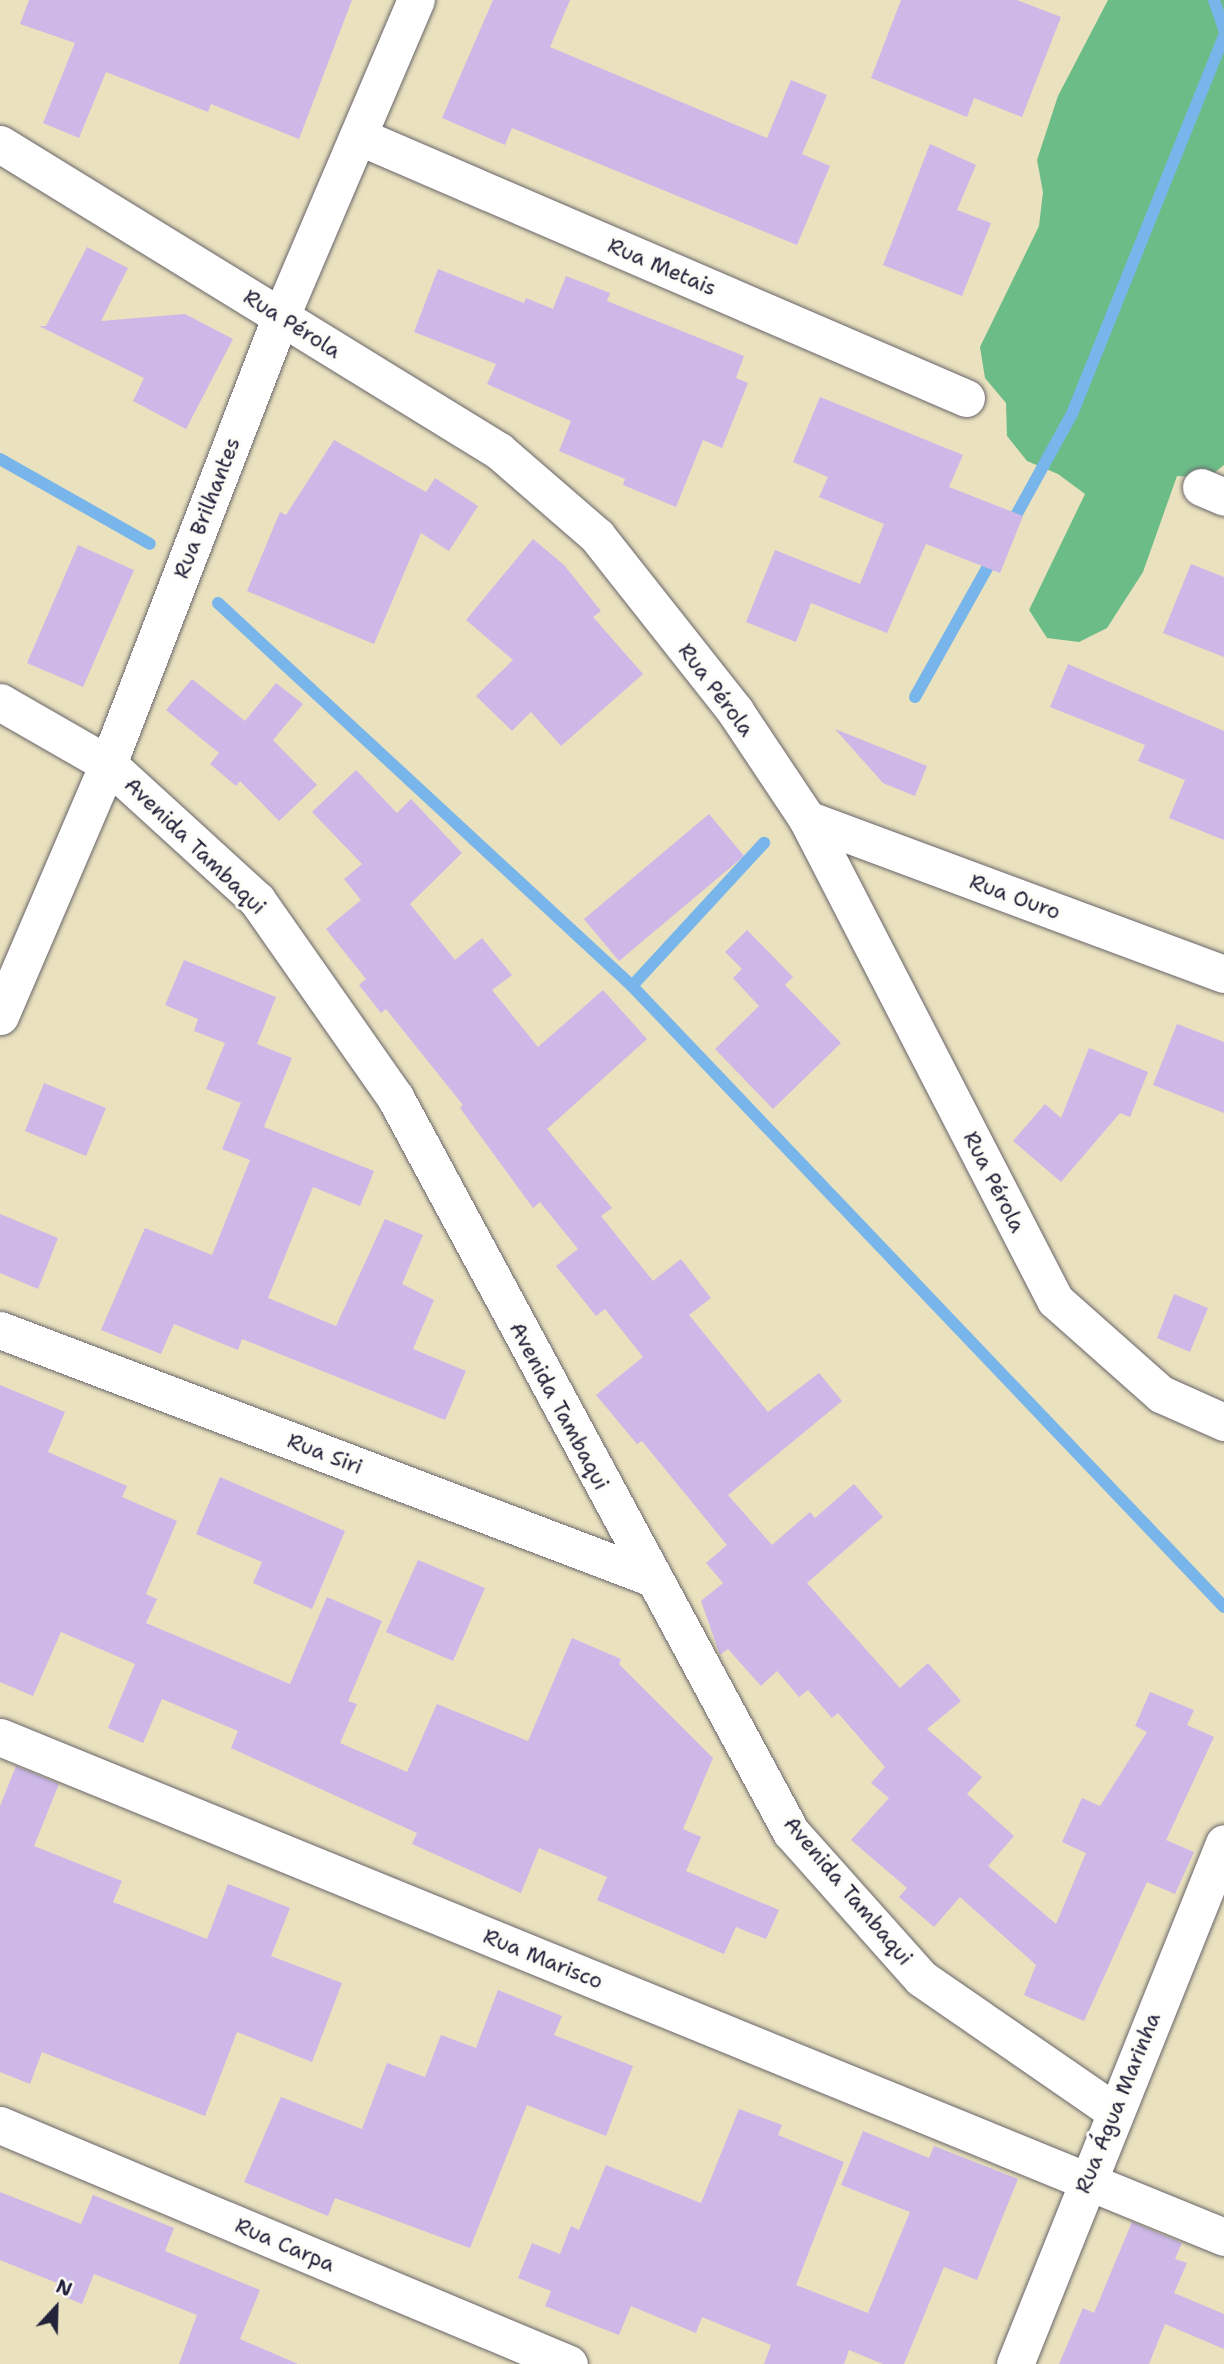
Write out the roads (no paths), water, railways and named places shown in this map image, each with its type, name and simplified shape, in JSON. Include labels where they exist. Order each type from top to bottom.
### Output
[{"type":"street","name":"Rua Brilhantes","points":[[0,1016],[108,764],[281,317],[415,0]]},
{"type":"street","name":"Rua Metais","points":[[358,136],[966,398]]},
{"type":"street","name":"Rua Pérola","points":[[0,144],[499,451],[597,536],[735,711],[807,819],[1055,1300],[1161,1394],[1224,1422]]},
{"type":"street","name":"Avenida Tambaqui","points":[[0,702],[108,764],[257,900],[395,1097],[650,1577],[791,1832],[921,1978],[1115,2112]]},
{"type":"street","name":"Rua Ouro","points":[[807,819],[1224,974]]},
{"type":"street","name":"Rua Siri","points":[[0,1330],[650,1577]]},
{"type":"street","name":"Rua Marisco","points":[[0,1737],[1087,2180]]},
{"type":"street","name":"Rua Água Marinha","points":[[1015,2364],[1224,1843]]},
{"type":"street","name":"Rua Carpa","points":[[0,2125],[569,2364]]},
{"type":"street","points":[[1087,2180],[1224,2237]]},
{"type":"waterway","points":[[1214,0],[1224,29]]},
{"type":"waterway","points":[[1009,528],[1072,414],[1224,35]]},
{"type":"waterway","points":[[0,459],[150,544]]},
{"type":"waterway","points":[[915,697],[995,554]]},
{"type":"waterway","points":[[218,603],[632,986],[1224,1607]]},
{"type":"waterway","points":[[632,986],[764,843]]}]
